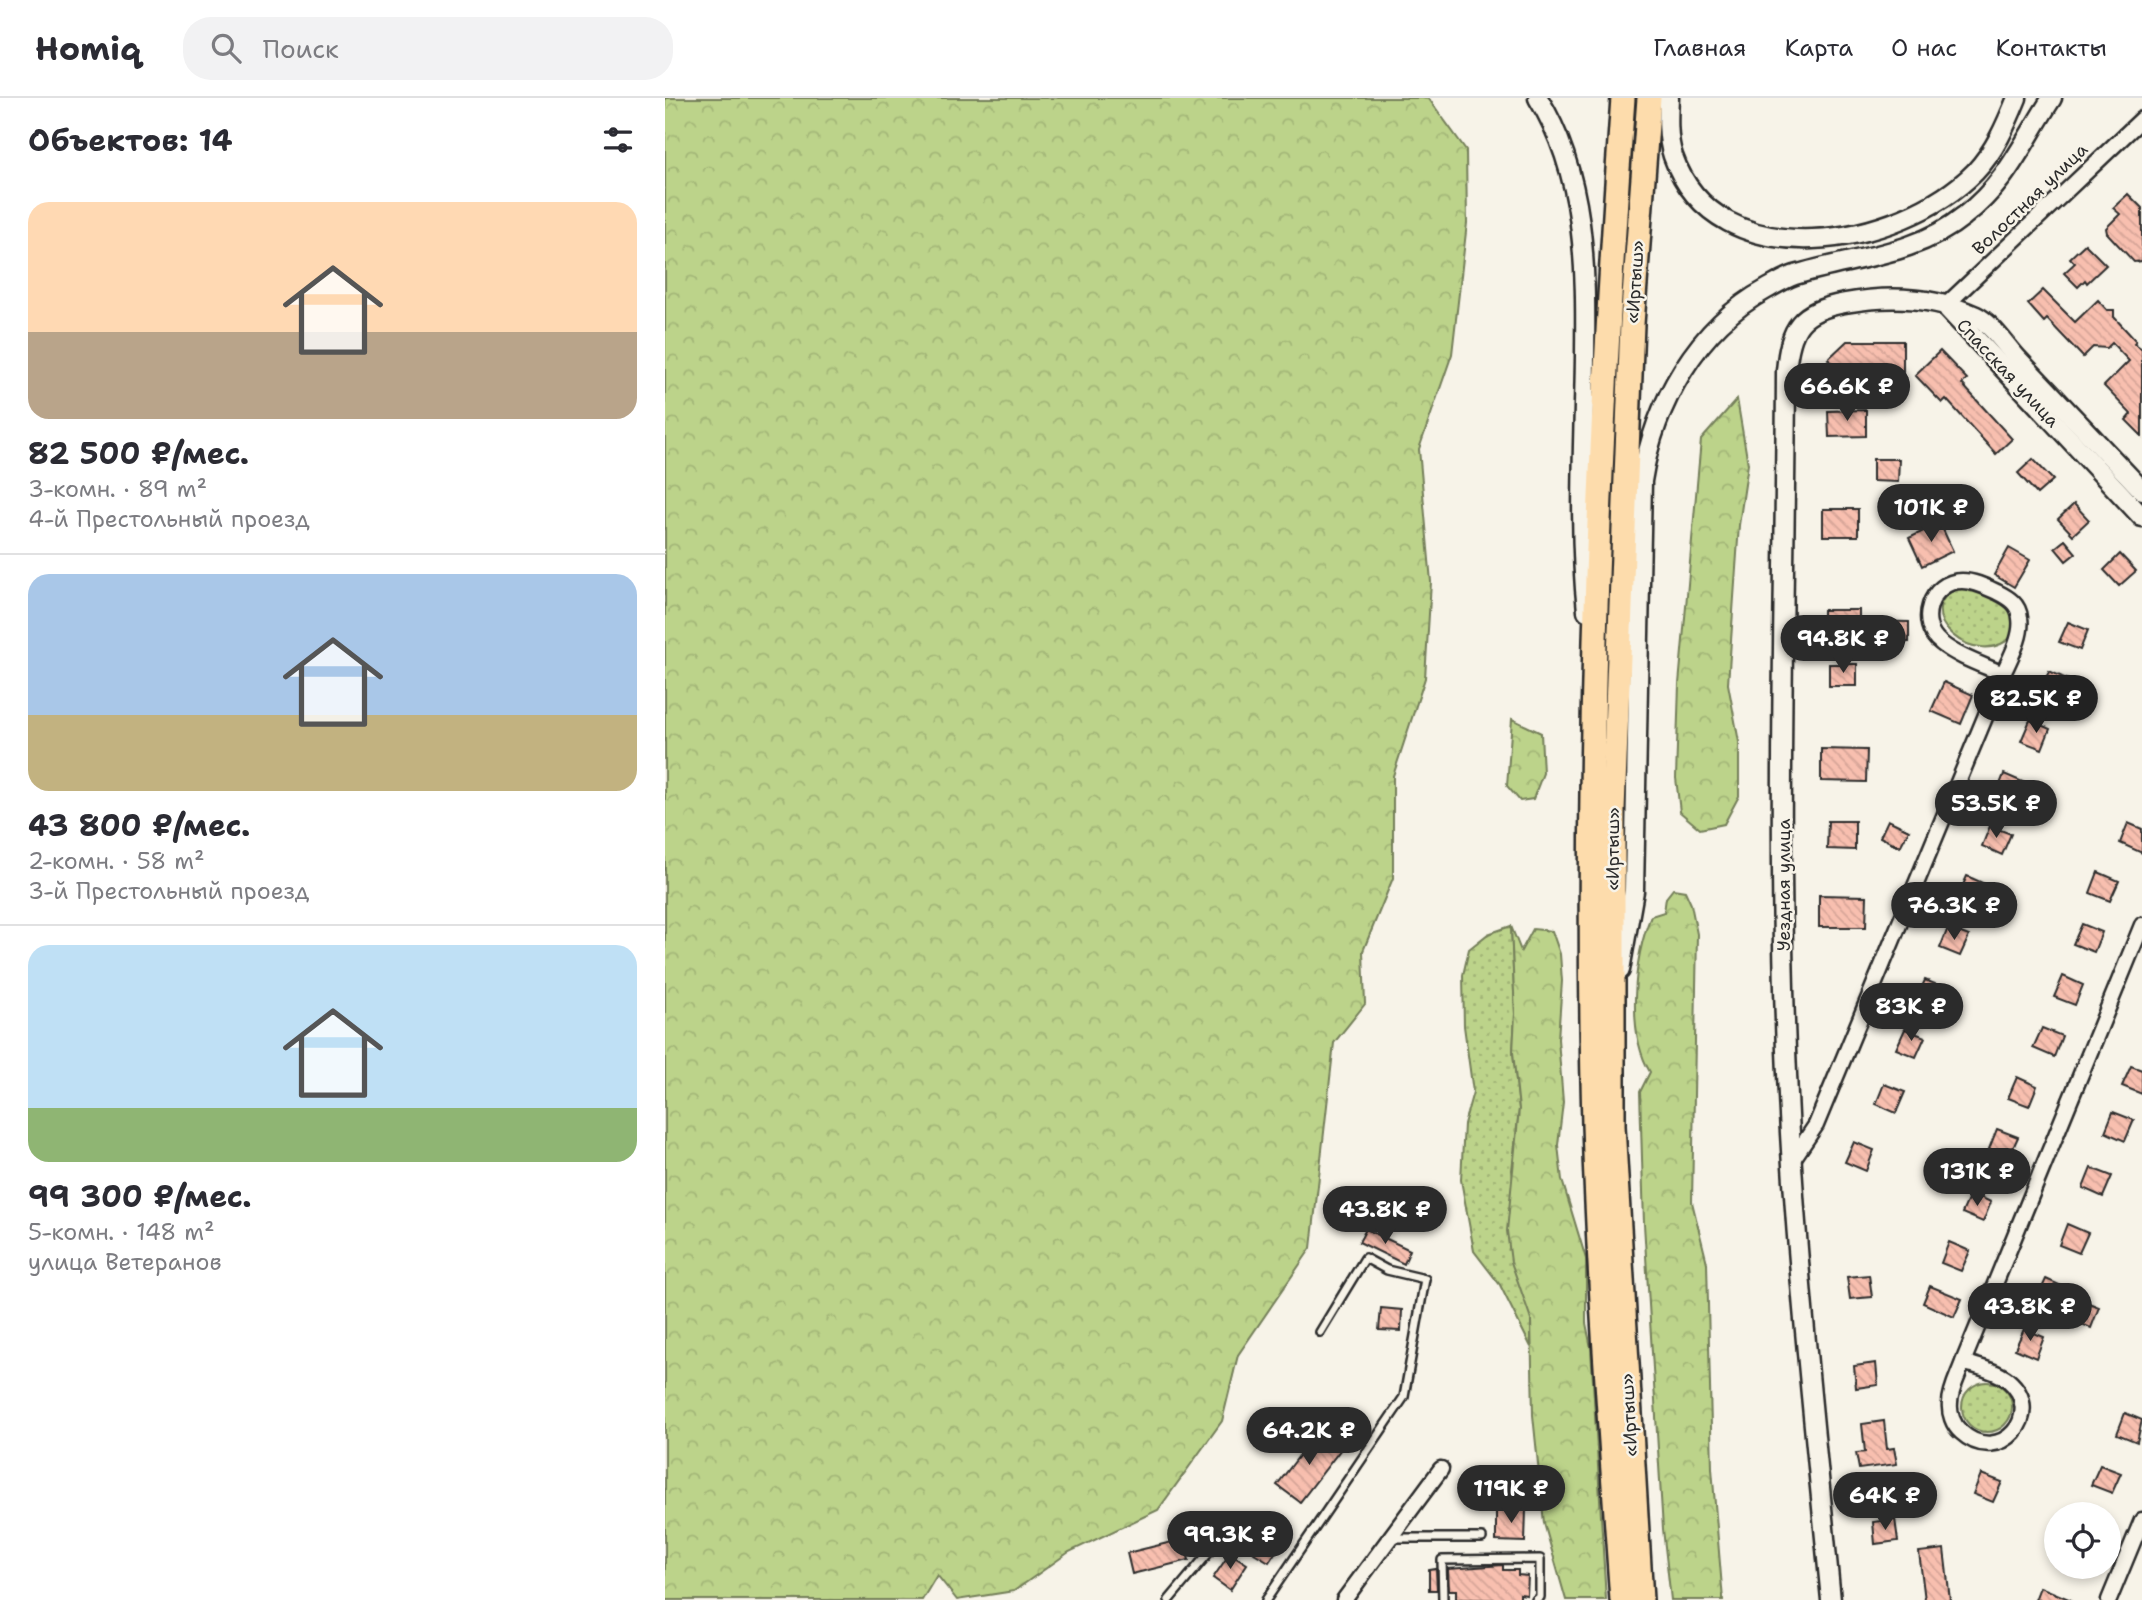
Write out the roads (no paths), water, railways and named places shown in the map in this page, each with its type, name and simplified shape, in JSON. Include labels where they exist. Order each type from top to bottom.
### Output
[{"type":"highway","name":"«Иртыш»","points":[[1622,1600],[1594,1125],[1594,664],[1607,316],[1623,98]]},
{"type":"highway","name":"«Иртыш»","points":[[1641,1600],[1618,1219],[1613,1007],[1613,810],[1632,324],[1649,98]]},
{"type":"street","points":[[1538,98],[1548,113],[1566,166],[1581,224],[1586,270],[1583,544],[1586,608],[1594,664]]},
{"type":"street","points":[[1669,98],[1668,125],[1673,155],[1696,195],[1716,214],[1745,230],[1784,238],[1830,238],[1863,234],[1897,222],[1948,195],[1975,171],[1998,142],[2017,98]]},
{"type":"street","points":[[1613,1007],[1633,891],[1642,481],[1648,446],[1657,418],[1681,374],[1715,327],[1741,303],[1794,275],[1909,247],[1963,217],[1986,197],[2022,153],[2052,98]]},
{"type":"street","name":"Волостная улица","points":[[1945,306],[2142,119]]},
{"type":"street","name":"Уездная улица","points":[[1831,1600],[1801,1293],[1788,1097],[1782,863],[1786,371],[1789,341],[1797,325],[1808,315],[1832,306],[1879,297],[1914,299],[1945,306]]},
{"type":"street","name":"Спасская улица","points":[[1945,306],[1978,317],[2142,490]]},
{"type":"street","name":"Спасская улица","points":[[1945,306],[2142,517]]},
{"type":"street","points":[[1793,1159],[1816,1125],[2003,674],[2019,633],[2021,619],[2017,606],[2009,597],[1973,582],[1960,580],[1946,584],[1936,593],[1929,605],[1927,619],[1931,632],[1948,647],[2003,674]]},
{"type":"street","points":[[1963,1362],[1994,1372],[2017,1390],[2022,1403],[2022,1417],[2017,1429],[2007,1439],[1994,1444],[1980,1444],[1968,1439],[1957,1428],[1949,1401],[1963,1362],[2142,925]]},
{"type":"street","points":[[1345,1600],[1441,1469]]},
{"type":"street","points":[[2109,1600],[2142,1520]]},
{"type":"lane","points":[[1266,1600],[1404,1397],[1425,1279],[1387,1270],[1364,1258],[1320,1332]]},
{"type":"lane","points":[[1169,1600],[1222,1537]]},
{"type":"lane","points":[[1390,1538],[1482,1538]]},
{"type":"lane","points":[[1443,1600],[1442,1560],[1540,1559],[1540,1597],[1536,1600]]}]
